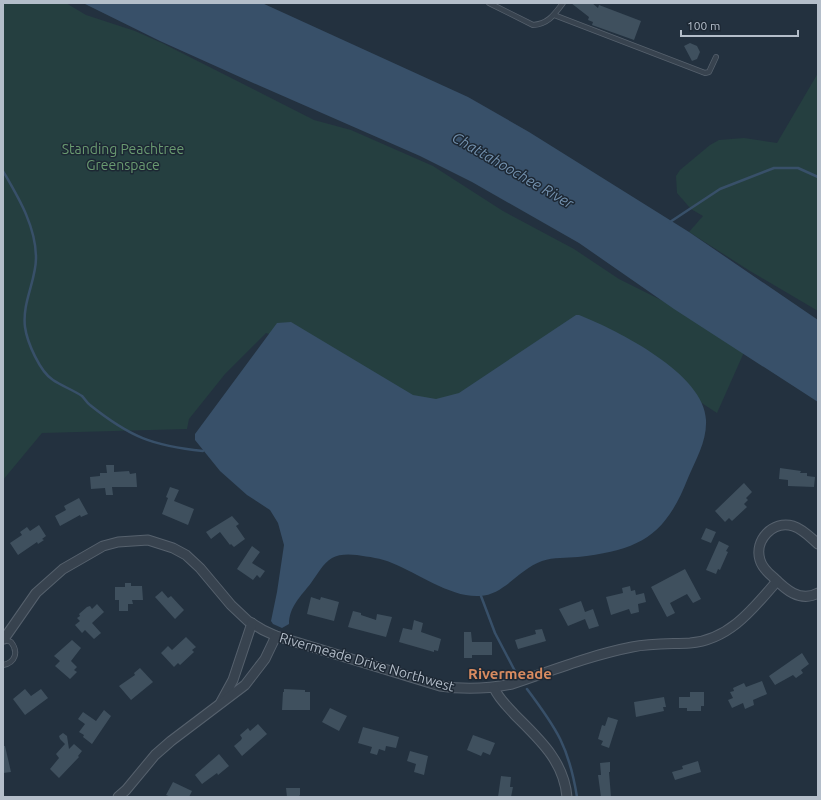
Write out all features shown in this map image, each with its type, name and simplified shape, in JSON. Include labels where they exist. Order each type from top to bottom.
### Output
[{"type":"street","points":[[818,544],[799,528],[780,525],[767,532],[759,545],[760,561],[763,568],[777,581],[796,595],[807,596],[818,593]]},
{"type":"street","name":"Rivermeade Drive Northwest","points":[[3,639],[36,593],[63,569],[103,546],[133,540],[161,543],[186,555],[200,568],[231,605],[252,622],[276,636],[440,686],[467,689],[494,688],[632,646],[691,643],[713,637],[728,630],[743,619],[777,581]]},
{"type":"street","points":[[221,702],[233,680],[252,622]]},
{"type":"street","points":[[118,797],[126,790],[156,755],[221,702],[236,693],[253,677],[265,659],[276,636]]},
{"type":"street","points":[[494,688],[501,700],[548,748],[563,776],[567,797]]},
{"type":"lane","points":[[489,3],[533,25],[541,25],[550,20],[562,3]]},
{"type":"lane","points":[[554,15],[705,73],[709,72],[716,57]]},
{"type":"lane","points":[[3,639],[12,642],[15,654],[11,662],[3,665]]},
{"type":"green space","name":"Standing Peachtree Greenspace","points":[[3,3],[66,3],[86,15],[135,31],[162,43],[314,120],[351,130],[433,166],[503,211],[574,249],[619,279],[677,308],[745,350],[717,413],[599,336],[465,393],[422,405],[356,363],[266,333],[225,374],[189,419],[187,429],[42,433],[3,480]]},
{"type":"green space","points":[[818,73],[818,311],[750,271],[689,232],[703,216],[691,209],[677,193],[676,176],[680,170],[710,145],[719,140],[744,138],[777,143]]},
{"type":"water","name":"Chattahoochee River","points":[[83,3],[262,3],[468,97],[529,132],[689,232],[818,320],[818,402],[674,309],[579,243],[472,182],[420,156],[160,41]]},
{"type":"water","points":[[576,315],[615,331],[656,356],[691,386],[702,403],[706,420],[703,443],[679,498],[670,514],[659,527],[647,537],[618,550],[599,554],[556,558],[542,561],[526,570],[497,591],[489,595],[480,596],[469,596],[446,589],[388,561],[354,555],[337,556],[329,560],[323,566],[296,602],[291,612],[289,624],[282,628],[273,624],[271,621],[284,545],[278,523],[270,510],[247,495],[220,471],[195,440],[195,434],[277,323],[291,322],[413,395],[436,399],[459,393]]},
{"type":"building","points":[[571,3],[592,3],[598,8],[599,5],[641,21],[634,40],[592,25],[593,22],[588,20],[589,17]]},
{"type":"building","points":[[690,43],[697,46],[700,52],[697,59],[692,61],[684,46]]},
{"type":"building","points":[[106,465],[114,465],[114,472],[129,471],[130,474],[136,473],[137,487],[112,487],[113,495],[106,495],[105,488],[91,489],[90,477],[100,476],[100,473],[107,473]]},
{"type":"building","points":[[780,468],[801,471],[800,473],[807,473],[807,476],[815,477],[814,487],[788,486],[788,480],[779,479]]},
{"type":"building","points":[[744,483],[752,492],[746,498],[748,500],[744,504],[747,507],[732,521],[729,518],[725,522],[715,511]]},
{"type":"building","points":[[170,487],[179,490],[174,501],[194,509],[188,525],[162,514],[168,498],[166,497]]},
{"type":"building","points":[[79,498],[88,514],[81,517],[80,515],[60,526],[55,516],[66,510],[64,506]]},
{"type":"building","points":[[232,516],[239,524],[236,526],[245,539],[234,547],[231,544],[230,545],[220,532],[211,539],[206,532]]},
{"type":"building","points":[[39,525],[46,536],[42,539],[44,540],[38,544],[37,542],[18,555],[10,543],[22,535],[20,532],[27,527],[30,531]]},
{"type":"building","points":[[706,528],[716,532],[711,543],[701,539]]},
{"type":"building","points":[[719,541],[729,546],[720,570],[718,569],[716,574],[706,570]]},
{"type":"building","points":[[252,546],[260,552],[252,563],[265,571],[260,578],[257,575],[253,580],[237,569]]},
{"type":"building","points":[[685,569],[701,599],[693,603],[687,594],[670,603],[675,613],[667,617],[651,587]]},
{"type":"building","points":[[125,583],[131,583],[131,586],[142,586],[143,600],[132,600],[133,604],[128,604],[128,611],[119,611],[119,600],[115,600],[115,587],[125,587]]},
{"type":"building","points":[[630,586],[631,591],[635,590],[636,595],[644,593],[646,602],[638,604],[639,612],[631,614],[629,609],[611,615],[606,597],[623,593],[622,588]]},
{"type":"building","points":[[162,591],[168,598],[171,596],[184,610],[175,619],[155,597]]},
{"type":"building","points":[[311,597],[320,600],[321,597],[339,602],[334,621],[307,614]]},
{"type":"building","points":[[581,601],[585,612],[593,609],[599,626],[589,629],[585,619],[568,626],[559,609]]},
{"type":"building","points":[[97,604],[104,612],[92,623],[101,633],[94,639],[85,630],[82,633],[75,625],[80,621],[77,618],[80,616],[79,614],[87,607],[90,606],[92,609]]},
{"type":"building","points":[[353,611],[376,620],[377,614],[392,617],[386,637],[348,627]]},
{"type":"building","points":[[414,620],[423,623],[421,632],[441,639],[438,651],[434,650],[434,652],[399,642],[403,628],[412,630]]},
{"type":"building","points":[[542,629],[546,641],[518,649],[515,640],[536,634],[535,630]]},
{"type":"building","points":[[464,632],[471,632],[472,642],[492,642],[492,655],[472,655],[472,658],[464,658]]},
{"type":"building","points":[[186,637],[196,647],[192,650],[194,652],[180,665],[178,663],[174,667],[161,653],[168,646],[172,650]]},
{"type":"building","points":[[72,640],[81,648],[71,661],[77,667],[74,670],[77,672],[70,679],[55,666],[60,661],[54,656]]},
{"type":"building","points":[[802,653],[809,664],[801,670],[803,673],[796,678],[793,675],[775,685],[769,676]]},
{"type":"building","points":[[140,668],[153,682],[131,700],[119,686],[135,675],[134,673]]},
{"type":"building","points":[[762,681],[767,694],[753,700],[754,705],[745,709],[743,703],[732,708],[728,700],[733,698],[730,692],[734,691],[733,688],[744,683],[746,687]]},
{"type":"building","points":[[25,689],[31,696],[41,689],[48,698],[25,715],[13,699]]},
{"type":"building","points":[[284,689],[305,690],[305,692],[310,692],[310,710],[282,710]]},
{"type":"building","points":[[690,692],[704,692],[704,706],[701,706],[701,711],[687,711],[687,708],[679,708],[679,697],[690,697]]},
{"type":"building","points":[[664,697],[666,707],[663,707],[664,711],[636,717],[634,702]]},
{"type":"building","points":[[330,708],[347,716],[339,731],[322,722]]},
{"type":"building","points":[[104,710],[111,716],[92,744],[79,732],[85,724],[78,719],[83,712],[96,721]]},
{"type":"building","points":[[608,717],[618,720],[609,748],[601,745],[603,741],[598,739],[602,725],[605,726]]},
{"type":"building","points":[[258,724],[267,734],[242,756],[234,746],[241,740],[242,738],[240,735],[248,728],[250,731]]},
{"type":"building","points":[[363,727],[399,737],[396,748],[386,746],[385,751],[379,749],[377,755],[370,753],[372,747],[358,743]]},
{"type":"building","points":[[63,733],[67,736],[69,749],[74,744],[82,751],[78,756],[79,757],[59,778],[50,769],[59,758],[56,754],[65,744],[59,736]]},
{"type":"building","points":[[473,735],[495,743],[490,755],[483,752],[481,756],[467,750]]},
{"type":"building","points":[[3,746],[5,746],[11,772],[3,773]]},
{"type":"building","points":[[410,751],[428,756],[424,775],[414,772],[416,764],[407,761]]},
{"type":"building","points":[[219,754],[229,766],[218,775],[217,773],[202,784],[195,775]]},
{"type":"building","points":[[698,761],[701,772],[675,780],[672,772],[683,769],[682,766]]},
{"type":"building","points":[[610,762],[609,772],[611,797],[601,797],[598,775],[601,775],[600,763]]},
{"type":"building","points":[[501,776],[511,777],[510,787],[513,787],[511,797],[498,797]]},
{"type":"building","points":[[173,782],[192,791],[189,797],[171,797],[166,795]]},
{"type":"building","points":[[286,788],[300,788],[300,795],[298,797],[287,797]]},
{"type":"waterway","points":[[670,222],[720,189],[774,168],[798,168],[818,177]]},
{"type":"waterway","points":[[3,171],[25,212],[33,235],[36,258],[34,275],[25,309],[25,327],[31,348],[43,370],[53,380],[82,396],[89,404],[104,416],[130,432],[156,443],[203,451]]},
{"type":"waterway","points":[[481,596],[495,633],[516,673]]},
{"type":"waterway","points":[[527,689],[554,728],[566,751],[577,797]]},
{"type":"district","name":"Rivermeade","points":[[510,673]]}]
